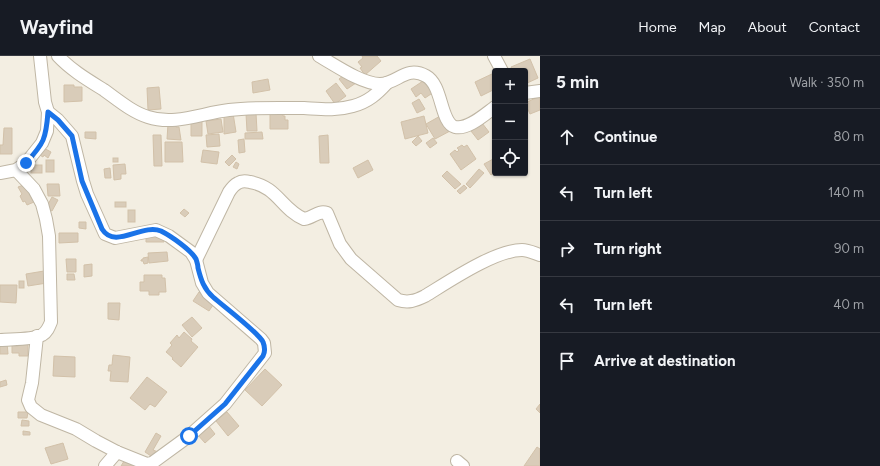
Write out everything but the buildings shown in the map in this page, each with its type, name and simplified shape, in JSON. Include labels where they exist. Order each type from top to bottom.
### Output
[{"type":"street","points":[[0,173],[16,170],[26,163],[42,143],[47,131],[48,112],[40,56]]},
{"type":"street","points":[[58,56],[68,66],[129,108],[148,117],[164,120],[180,120],[205,113],[229,110],[262,108],[333,110],[352,107],[364,103],[374,97],[398,76],[410,73],[418,73],[427,76],[436,87],[447,121],[456,128],[471,124],[492,109]]},
{"type":"street","points":[[319,56],[337,60],[362,80],[379,84],[388,84]]},
{"type":"street","points":[[494,56],[500,68]]},
{"type":"street","points":[[528,93],[540,91]]},
{"type":"street","points":[[37,336],[32,383],[28,400],[31,407],[41,415],[76,429],[117,452],[147,464],[152,463],[189,436],[225,404],[264,353],[264,344],[261,339],[208,293],[202,283],[196,260],[190,252],[169,236],[156,230],[115,238],[105,234],[82,181],[72,136],[58,120],[48,112]]},
{"type":"street","points":[[0,340],[42,335],[47,330],[51,322],[49,236],[46,219],[38,195],[30,184],[16,170]]},
{"type":"street","points":[[196,260],[229,192],[237,183],[246,181],[258,183],[269,189],[280,198],[291,211],[304,219],[312,217],[320,212],[327,213],[340,244],[351,259],[398,300],[405,303],[415,301],[425,296],[485,261],[510,252],[521,250],[540,255]]},
{"type":"street","points":[[105,466],[117,452]]},
{"type":"route","points":[[26,163],[42,143],[47,131],[48,112],[67,129],[72,136],[82,181],[105,234],[115,238],[156,230],[169,236],[190,252],[196,260],[202,283],[208,293],[261,339],[264,344],[263,356],[225,404],[189,436]]}]
